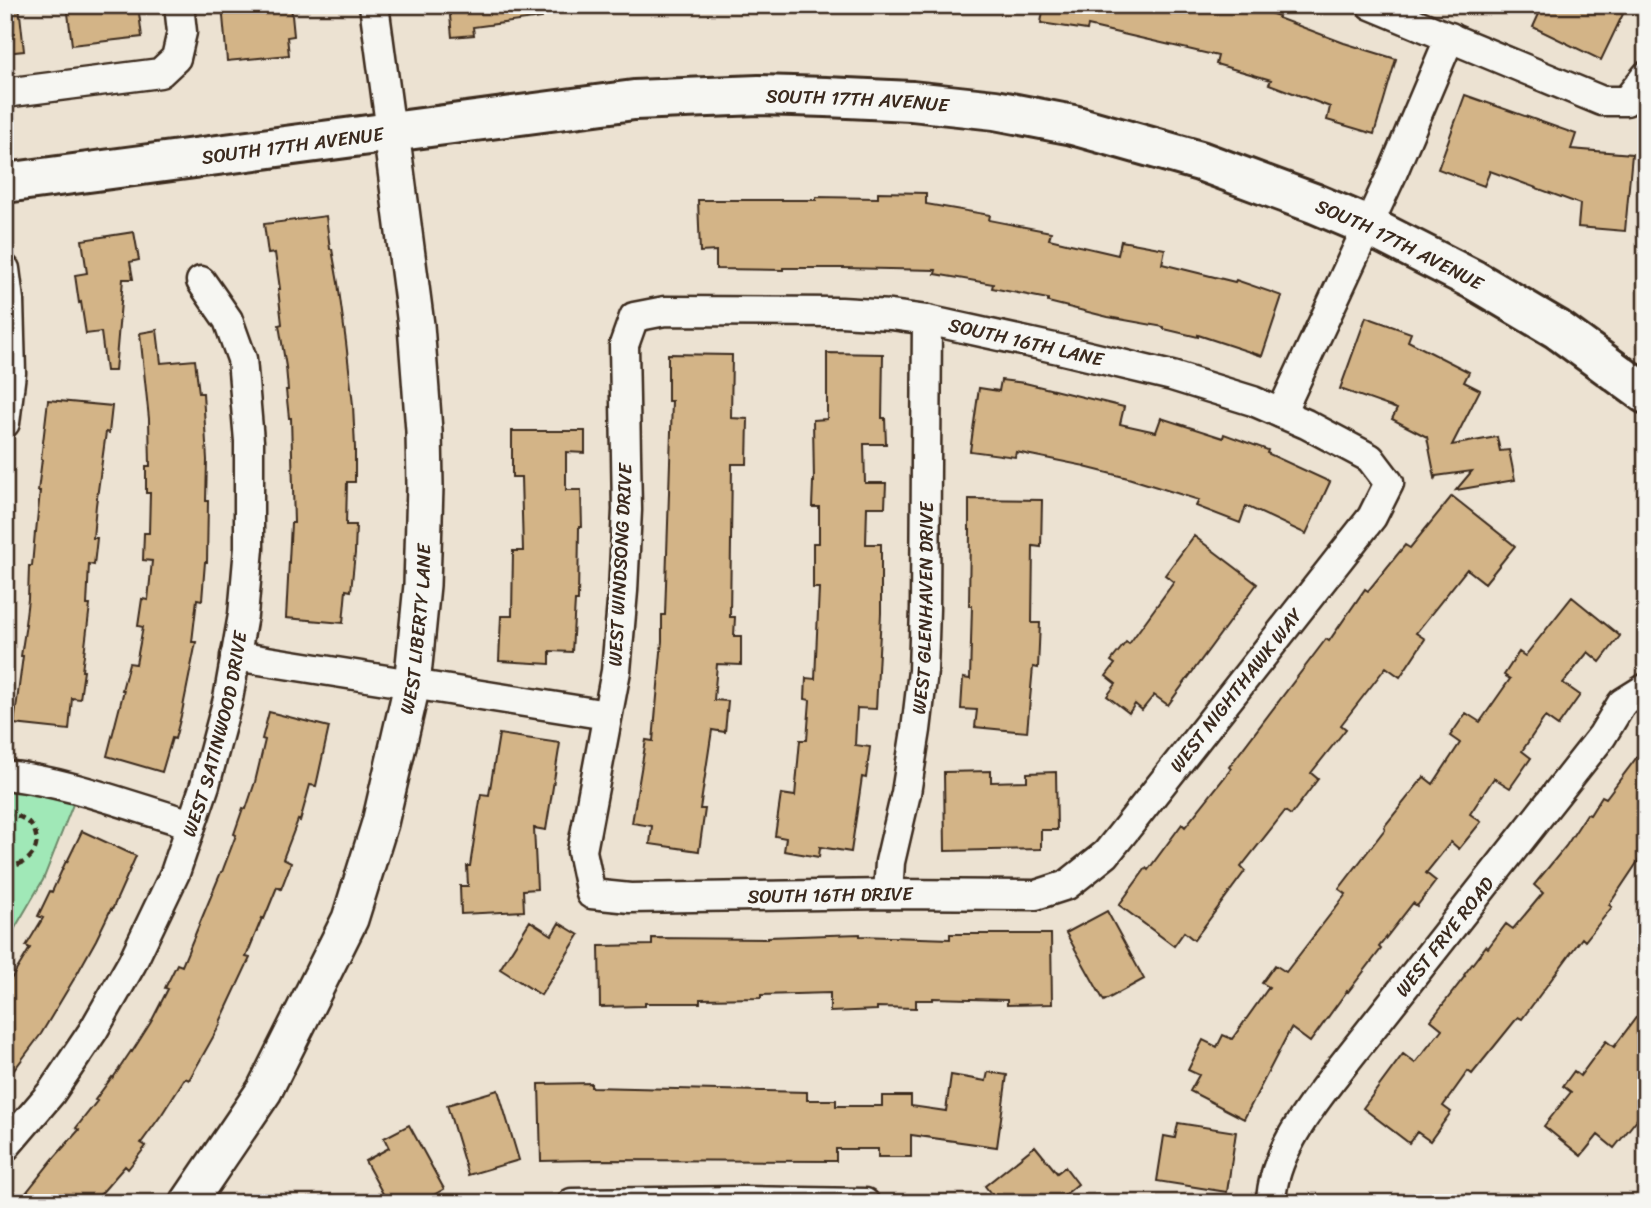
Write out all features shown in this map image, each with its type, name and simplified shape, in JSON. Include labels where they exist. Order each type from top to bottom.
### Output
[{"type":"main road","name":"SOUTH 17TH AVENUE","points":[[5,183],[634,100],[759,95],[912,101],[995,110],[1073,125],[1200,161],[1368,226],[1474,279],[1557,329],[1646,394]]},
{"type":"street","points":[[5,93],[160,73],[176,58],[182,32],[179,5]]},
{"type":"street","name":"WEST LIBERTY LANE","points":[[188,1203],[264,1091],[350,919],[380,823],[412,685],[422,585],[424,431],[416,325],[374,5]]},
{"type":"street","points":[[1371,5],[1602,101],[1626,101],[1646,76]]},
{"type":"street","points":[[1281,413],[1368,226],[1450,37]]},
{"type":"street","points":[[5,269],[9,300],[11,373],[5,423]]},
{"type":"street","name":"WEST SATINWOOD DRIVE","points":[[5,1147],[51,1093],[93,1031],[126,974],[174,873],[205,785],[225,711],[243,615],[249,548],[249,441],[242,359],[229,320],[201,281]]},
{"type":"street","name":"SOUTH 16TH LANE","points":[[634,317],[665,311],[827,312],[891,315],[927,320],[1172,376],[1253,401],[1370,458],[1389,483]]},
{"type":"street","name":"WEST WINDSONG DRIVE","points":[[591,894],[582,851],[616,671],[627,510],[624,345],[634,317]]},
{"type":"street","name":"WEST GLENHAVEN DRIVE","points":[[888,894],[890,862],[905,793],[923,671],[927,320]]},
{"type":"street","name":"WEST NIGHTHAWK WAY","points":[[1067,885],[1105,854],[1130,824],[1372,517],[1389,483]]},
{"type":"street","points":[[235,656],[607,715]]},
{"type":"street","name":"WEST FRYE ROAD","points":[[1271,1203],[1279,1165],[1300,1121],[1602,736],[1622,703],[1646,688]]},
{"type":"street","points":[[5,775],[29,777],[71,787],[191,824]]},
{"type":"street","name":"SOUTH 16TH DRIVE","points":[[591,894],[630,898],[1036,895],[1067,885]]},
{"type":"street","points":[[572,1203],[864,1203]]},
{"type":"path","points":[[5,815],[21,817],[29,822],[37,840],[36,848],[25,863],[8,866],[10,879],[5,897]]},
{"type":"green space","points":[[5,775],[79,789],[43,880],[5,945]]},
{"type":"building","points":[[5,5],[19,5],[24,51],[5,53]]},
{"type":"building","points":[[67,5],[138,5],[142,37],[72,45]]},
{"type":"building","points":[[222,5],[291,5],[294,36],[287,37],[289,55],[227,61]]},
{"type":"building","points":[[449,5],[541,5],[542,18],[473,27],[474,35],[452,37]]},
{"type":"building","points":[[1044,5],[1243,5],[1279,16],[1278,18],[1344,43],[1396,59],[1374,134],[1327,120],[1330,107],[1269,84],[1271,80],[1216,64],[1218,56],[1088,26],[1087,30],[1041,23]]},
{"type":"building","points":[[1543,5],[1605,5],[1623,14],[1601,60],[1533,27]]},
{"type":"building","points":[[1465,95],[1576,134],[1571,149],[1632,154],[1625,231],[1578,227],[1580,204],[1490,171],[1484,186],[1438,169]]},
{"type":"building","points":[[878,192],[926,193],[926,204],[990,215],[989,220],[1051,232],[1049,239],[1118,255],[1121,241],[1165,249],[1162,264],[1235,282],[1236,280],[1282,296],[1262,356],[1198,335],[1108,317],[1048,302],[1048,299],[992,288],[993,284],[935,274],[936,270],[716,269],[716,251],[700,252],[698,200],[878,198]]},
{"type":"building","points":[[326,216],[346,342],[355,448],[355,482],[347,482],[346,525],[356,525],[355,553],[351,591],[346,590],[343,623],[286,618],[291,523],[294,523],[291,418],[279,325],[282,324],[275,253],[268,254],[264,224]]},
{"type":"building","points":[[134,232],[139,260],[130,262],[133,279],[123,279],[115,371],[106,371],[101,332],[86,334],[81,302],[79,303],[75,275],[87,273],[82,240]]},
{"type":"building","points":[[1366,317],[1411,333],[1408,341],[1469,372],[1464,382],[1480,390],[1452,445],[1497,437],[1500,451],[1509,450],[1515,480],[1456,490],[1472,471],[1435,478],[1427,437],[1392,419],[1397,409],[1340,389]]},
{"type":"building","points":[[157,330],[161,363],[195,360],[199,393],[203,393],[208,501],[207,562],[202,600],[197,599],[192,642],[196,642],[175,739],[172,738],[162,772],[107,756],[129,663],[136,664],[143,627],[138,626],[142,599],[148,600],[152,561],[143,560],[144,533],[149,533],[150,493],[146,493],[146,466],[150,466],[149,419],[140,333]]},
{"type":"building","points":[[827,353],[883,354],[882,418],[885,418],[886,444],[864,444],[865,483],[886,483],[885,507],[867,507],[866,544],[881,544],[881,613],[876,709],[857,708],[855,745],[870,747],[866,778],[862,777],[851,852],[820,847],[819,857],[784,851],[786,838],[775,836],[781,794],[795,796],[800,740],[807,740],[810,700],[805,699],[806,678],[815,679],[819,588],[813,588],[813,543],[819,543],[819,507],[812,507],[813,420],[827,419]]},
{"type":"building","points":[[668,354],[732,355],[731,418],[748,419],[747,464],[732,464],[730,617],[735,617],[734,636],[741,636],[741,665],[717,664],[714,700],[728,701],[725,732],[712,730],[700,809],[705,809],[699,851],[650,844],[652,826],[632,823],[646,740],[653,741],[662,615],[665,615],[672,401],[668,401]]},
{"type":"building","points":[[1001,380],[1025,383],[1124,407],[1120,424],[1156,432],[1161,418],[1223,438],[1224,434],[1268,450],[1267,453],[1330,482],[1306,534],[1246,506],[1240,523],[1196,506],[1199,500],[1085,466],[1016,452],[1015,457],[970,451],[979,388],[999,391]]},
{"type":"building","points":[[48,400],[112,406],[96,505],[94,565],[89,564],[87,605],[90,605],[84,671],[80,699],[72,698],[69,730],[14,724]]},
{"type":"building","points":[[512,431],[585,431],[585,453],[566,452],[566,490],[581,490],[578,601],[575,601],[572,652],[550,651],[550,664],[499,661],[501,616],[512,616],[513,551],[523,551],[521,477],[512,477]]},
{"type":"building","points":[[1452,496],[1515,546],[1485,583],[1467,569],[1416,633],[1425,639],[1400,677],[1386,667],[1341,725],[1346,729],[1311,773],[1318,779],[1291,815],[1285,811],[1241,867],[1245,871],[1194,940],[1184,932],[1174,946],[1119,905],[1182,824],[1185,827],[1231,769],[1229,767],[1326,639],[1329,641],[1365,589],[1368,591],[1405,545],[1410,548]]},
{"type":"building","points":[[969,499],[1042,500],[1041,547],[1033,546],[1032,623],[1040,623],[1038,668],[1033,667],[1027,732],[975,727],[977,710],[961,709],[963,678],[970,679],[972,606],[969,606]]},
{"type":"building","points":[[1194,536],[1257,584],[1168,705],[1154,695],[1142,710],[1135,704],[1129,713],[1107,696],[1116,684],[1106,676],[1115,664],[1111,661],[1126,642],[1129,644],[1174,582],[1165,575]]},
{"type":"building","points":[[1572,597],[1620,636],[1600,662],[1588,652],[1563,683],[1580,695],[1558,726],[1545,717],[1522,751],[1531,758],[1510,788],[1494,778],[1470,814],[1481,822],[1459,849],[1451,842],[1426,873],[1436,881],[1417,906],[1413,903],[1310,1042],[1291,1028],[1244,1119],[1190,1091],[1199,1075],[1188,1070],[1203,1040],[1217,1047],[1223,1035],[1232,1039],[1269,987],[1262,983],[1275,965],[1286,972],[1346,894],[1339,889],[1384,827],[1424,777],[1433,784],[1460,743],[1450,736],[1466,713],[1480,722],[1510,679],[1504,675],[1519,652],[1525,656]]},
{"type":"building","points":[[269,712],[329,727],[316,786],[310,785],[300,821],[298,820],[283,859],[291,863],[281,889],[277,887],[264,919],[262,918],[246,957],[250,958],[221,1023],[189,1080],[185,1078],[141,1143],[146,1146],[128,1169],[125,1166],[93,1203],[18,1203],[79,1130],[76,1128],[151,1022],[177,964],[182,966],[222,872],[243,808],[246,809],[265,740],[262,739]]},
{"type":"building","points":[[499,734],[560,743],[546,830],[534,828],[537,889],[523,890],[524,911],[461,914],[460,886],[468,886],[467,866],[470,866],[481,794],[489,795]]},
{"type":"building","points":[[1646,745],[1646,865],[1639,860],[1609,905],[1612,907],[1585,941],[1582,938],[1522,1019],[1518,1017],[1472,1074],[1468,1071],[1443,1106],[1451,1112],[1430,1141],[1417,1132],[1409,1143],[1363,1108],[1403,1054],[1415,1063],[1442,1029],[1431,1020],[1486,946],[1488,948],[1506,924],[1513,929],[1543,893],[1534,885],[1566,846],[1587,814],[1590,815],[1602,796],[1606,798]]},
{"type":"building","points":[[991,771],[991,782],[1027,781],[1027,773],[1056,772],[1057,830],[1041,830],[1041,849],[945,851],[944,772]]},
{"type":"building","points":[[82,831],[136,856],[112,910],[77,974],[41,1034],[5,1082],[5,989],[30,948],[26,946],[43,918],[38,916]]},
{"type":"building","points":[[1107,911],[1144,979],[1104,1001],[1066,933]]},
{"type":"building","points":[[530,921],[552,935],[559,923],[579,935],[541,995],[500,969]]},
{"type":"building","points":[[860,934],[950,939],[950,934],[1051,934],[1052,1004],[1007,1005],[1007,1000],[933,998],[916,1000],[916,1008],[877,1007],[877,1010],[830,1012],[830,993],[761,995],[761,998],[700,999],[700,1003],[645,1003],[645,1006],[600,1007],[599,946],[652,945],[652,938],[768,939]]},
{"type":"building","points":[[1646,1004],[1646,1108],[1614,1148],[1598,1135],[1581,1156],[1544,1126],[1571,1092],[1563,1086],[1574,1071],[1580,1076],[1606,1041],[1614,1047]]},
{"type":"building","points":[[988,1072],[1007,1075],[997,1147],[911,1135],[911,1157],[878,1157],[878,1149],[836,1149],[836,1161],[541,1161],[539,1084],[591,1083],[591,1087],[807,1092],[807,1100],[836,1100],[836,1106],[882,1106],[882,1096],[911,1096],[911,1106],[946,1111],[951,1075],[986,1081]]},
{"type":"building","points":[[498,1090],[519,1160],[468,1175],[447,1105]]},
{"type":"building","points":[[1178,1123],[1236,1132],[1227,1192],[1157,1181],[1164,1136],[1175,1138]]},
{"type":"building","points":[[409,1125],[444,1189],[420,1203],[388,1203],[365,1161],[389,1148],[384,1138]]},
{"type":"building","points":[[1035,1146],[1057,1173],[1065,1167],[1078,1184],[1055,1203],[998,1203],[985,1186]]}]
